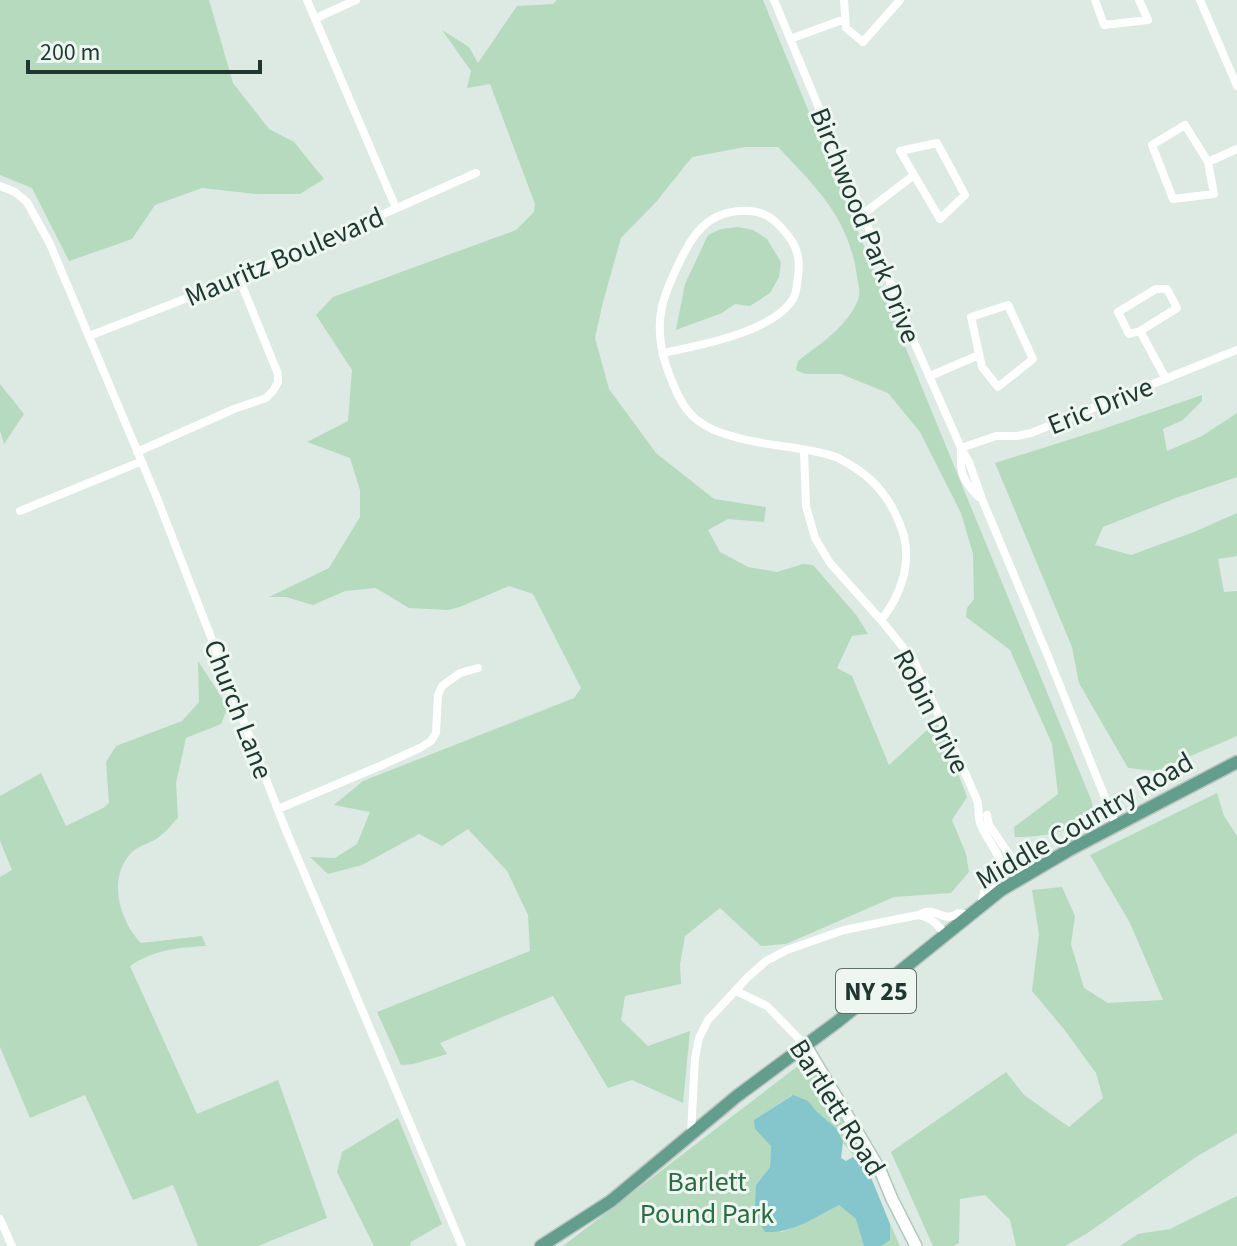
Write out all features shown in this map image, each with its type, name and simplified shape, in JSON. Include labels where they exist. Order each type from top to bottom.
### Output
[{"type":"main road","name":"Middle Country Road","points":[[541,1246],[611,1201],[753,1083],[806,1046],[1001,890],[1237,762]]},
{"type":"street","points":[[307,0],[396,208]]},
{"type":"street","points":[[316,18],[356,0]]},
{"type":"street","name":"Birchwood Park Drive","points":[[774,0],[905,322],[961,448],[976,468],[982,499],[1116,825]]},
{"type":"street","points":[[844,0],[846,28],[863,42],[900,0]]},
{"type":"street","points":[[1095,0],[1104,25],[1148,20],[1139,0]]},
{"type":"street","points":[[1200,0],[1237,86]]},
{"type":"street","points":[[790,39],[845,19]]},
{"type":"street","points":[[1185,125],[1208,162],[1214,194],[1173,199],[1152,145],[1185,125]]},
{"type":"street","points":[[937,143],[965,195],[940,219],[914,175],[900,151],[937,143]]},
{"type":"street","points":[[1208,162],[1237,149]]},
{"type":"street","name":"Mauritz Boulevard","points":[[89,336],[239,278],[476,173]]},
{"type":"street","points":[[863,214],[914,175]]},
{"type":"street","name":"Church Lane","points":[[0,186],[15,192],[27,202],[35,215],[89,336],[157,498],[278,809],[462,1246]]},
{"type":"street","name":"Robin Drive","points":[[662,353],[705,344],[756,327],[782,313],[795,297],[799,269],[797,249],[782,228],[761,212],[735,210],[710,219],[691,239],[671,279],[659,313],[662,353],[677,395],[697,420],[724,434],[754,443],[837,457],[865,473],[887,496],[899,520],[907,550],[903,581],[893,606],[881,620]]},
{"type":"street","points":[[20,511],[269,395],[278,382],[278,374],[239,278]]},
{"type":"street","points":[[1156,289],[1167,289],[1177,308],[1140,331],[1129,334],[1118,312],[1156,289]]},
{"type":"street","points":[[1008,305],[1033,359],[998,387],[982,367],[979,355],[971,317],[1008,305]]},
{"type":"street","points":[[1140,331],[1166,379]]},
{"type":"street","name":"Eric Drive","points":[[961,448],[996,436],[1025,435],[1237,350]]},
{"type":"street","points":[[930,376],[979,355]]},
{"type":"street","name":"Birchwood Park Drive","points":[[961,448],[960,469],[967,486],[982,499]]},
{"type":"street","name":"Robin Drive","points":[[804,451],[806,506],[815,538],[830,563],[914,661],[978,804],[993,821],[1003,844],[1024,876]]},
{"type":"street","points":[[278,809],[431,741],[436,733],[438,695],[442,686],[460,673],[478,668]]},
{"type":"street","name":"Robin Drive","points":[[978,804],[979,819],[1000,858],[1001,866],[996,883],[984,892],[981,905]]},
{"type":"street","points":[[691,1135],[699,1038],[708,1020],[766,961],[787,950],[844,930],[929,910],[945,918],[958,913],[969,915]]},
{"type":"street","points":[[918,915],[936,922],[945,934]]},
{"type":"street","name":"Bartlett Road","points":[[736,991],[767,1006],[806,1046],[880,1170],[916,1246]]},
{"type":"street","points":[[0,1219],[12,1246]]},
{"type":"green space","points":[[0,0],[209,0],[233,83],[269,129],[294,142],[324,179],[300,194],[257,194],[202,188],[155,205],[132,239],[69,261],[32,188],[0,175]]},
{"type":"green space","points":[[557,0],[763,0],[1092,802],[1093,811],[1068,829],[1047,835],[1015,837],[1014,827],[1058,794],[1052,744],[1010,650],[966,617],[967,608],[974,599],[973,554],[961,513],[920,432],[888,393],[841,374],[805,374],[796,370],[798,361],[847,319],[859,297],[853,255],[839,220],[818,190],[778,147],[745,147],[692,157],[656,202],[621,238],[595,338],[609,389],[656,453],[714,499],[766,507],[764,522],[728,519],[708,530],[720,552],[748,567],[777,572],[803,564],[813,565],[857,616],[868,634],[852,636],[837,668],[852,676],[889,765],[938,720],[967,797],[952,820],[966,854],[969,872],[951,893],[894,897],[786,944],[761,946],[720,908],[685,936],[680,964],[681,984],[625,996],[621,1020],[648,1046],[690,1031],[683,1103],[632,1080],[608,1088],[553,996],[440,1043],[447,1054],[401,1065],[377,1012],[530,951],[528,915],[507,871],[468,829],[442,846],[419,834],[362,865],[328,874],[310,857],[335,858],[357,844],[370,812],[334,805],[363,781],[574,698],[581,688],[533,594],[509,586],[448,610],[409,608],[376,588],[345,591],[313,605],[286,597],[269,597],[329,568],[360,517],[360,490],[350,458],[307,442],[348,421],[352,370],[316,315],[333,297],[516,230],[534,212],[535,204],[490,84],[467,88],[471,71],[442,30],[469,47],[478,63],[517,6],[553,4]]},
{"type":"green space","points":[[738,227],[753,230],[767,239],[781,262],[779,277],[770,293],[750,306],[735,304],[722,313],[676,330],[685,284],[708,235],[721,229]]},
{"type":"green space","points":[[0,384],[24,414],[4,444],[0,431]]},
{"type":"green space","points":[[1202,395],[1202,401],[1183,420],[1163,429],[1167,451],[1202,436],[1237,413],[1237,477],[1103,527],[1095,545],[1131,555],[1237,513],[1237,556],[1218,559],[1224,592],[1237,591],[1237,736],[1156,771],[1128,768],[1079,683],[1072,647],[995,463]]},
{"type":"green space","points":[[198,661],[228,707],[221,724],[186,738],[176,783],[178,818],[157,838],[132,852],[124,862],[118,886],[119,898],[127,923],[141,943],[202,936],[206,946],[166,950],[130,966],[197,1114],[278,1080],[327,1218],[258,1246],[198,1246],[173,1185],[133,1200],[85,1095],[30,1118],[0,1047],[0,877],[12,870],[0,841],[0,796],[41,773],[66,826],[103,808],[109,803],[106,762],[116,746],[182,721],[199,702]]},
{"type":"green space","points":[[1217,793],[1224,816],[1237,836],[1237,1133],[1196,1157],[1065,1246],[1016,1246],[1010,1220],[985,1195],[960,1199],[959,1243],[933,1246],[891,1152],[1006,1072],[1024,1095],[1069,1127],[1103,1098],[1096,1073],[1032,991],[1039,934],[1032,890],[1062,887],[1075,916],[1071,944],[1084,988],[1108,1003],[1163,1000],[1130,923],[1090,855]]},
{"type":"green space","name":"Barlett Pound Park","points":[[811,1056],[880,1170],[870,1175],[816,1111],[792,1095],[754,1120],[771,1146],[770,1167],[756,1185],[781,1232],[817,1217],[872,1183],[900,1246],[563,1246]]},
{"type":"green space","points":[[398,1118],[442,1224],[411,1242],[410,1246],[374,1246],[337,1172],[342,1152]]},
{"type":"green space","points":[[1237,1196],[1237,1246],[1120,1246],[1138,1234],[1170,1229]]},
{"type":"water","points":[[793,1095],[808,1101],[837,1129],[843,1142],[841,1158],[846,1161],[853,1157],[870,1175],[890,1224],[890,1240],[881,1246],[864,1246],[856,1219],[839,1205],[804,1224],[775,1232],[765,1232],[758,1221],[756,1185],[770,1167],[771,1146],[755,1129],[754,1120]]}]
